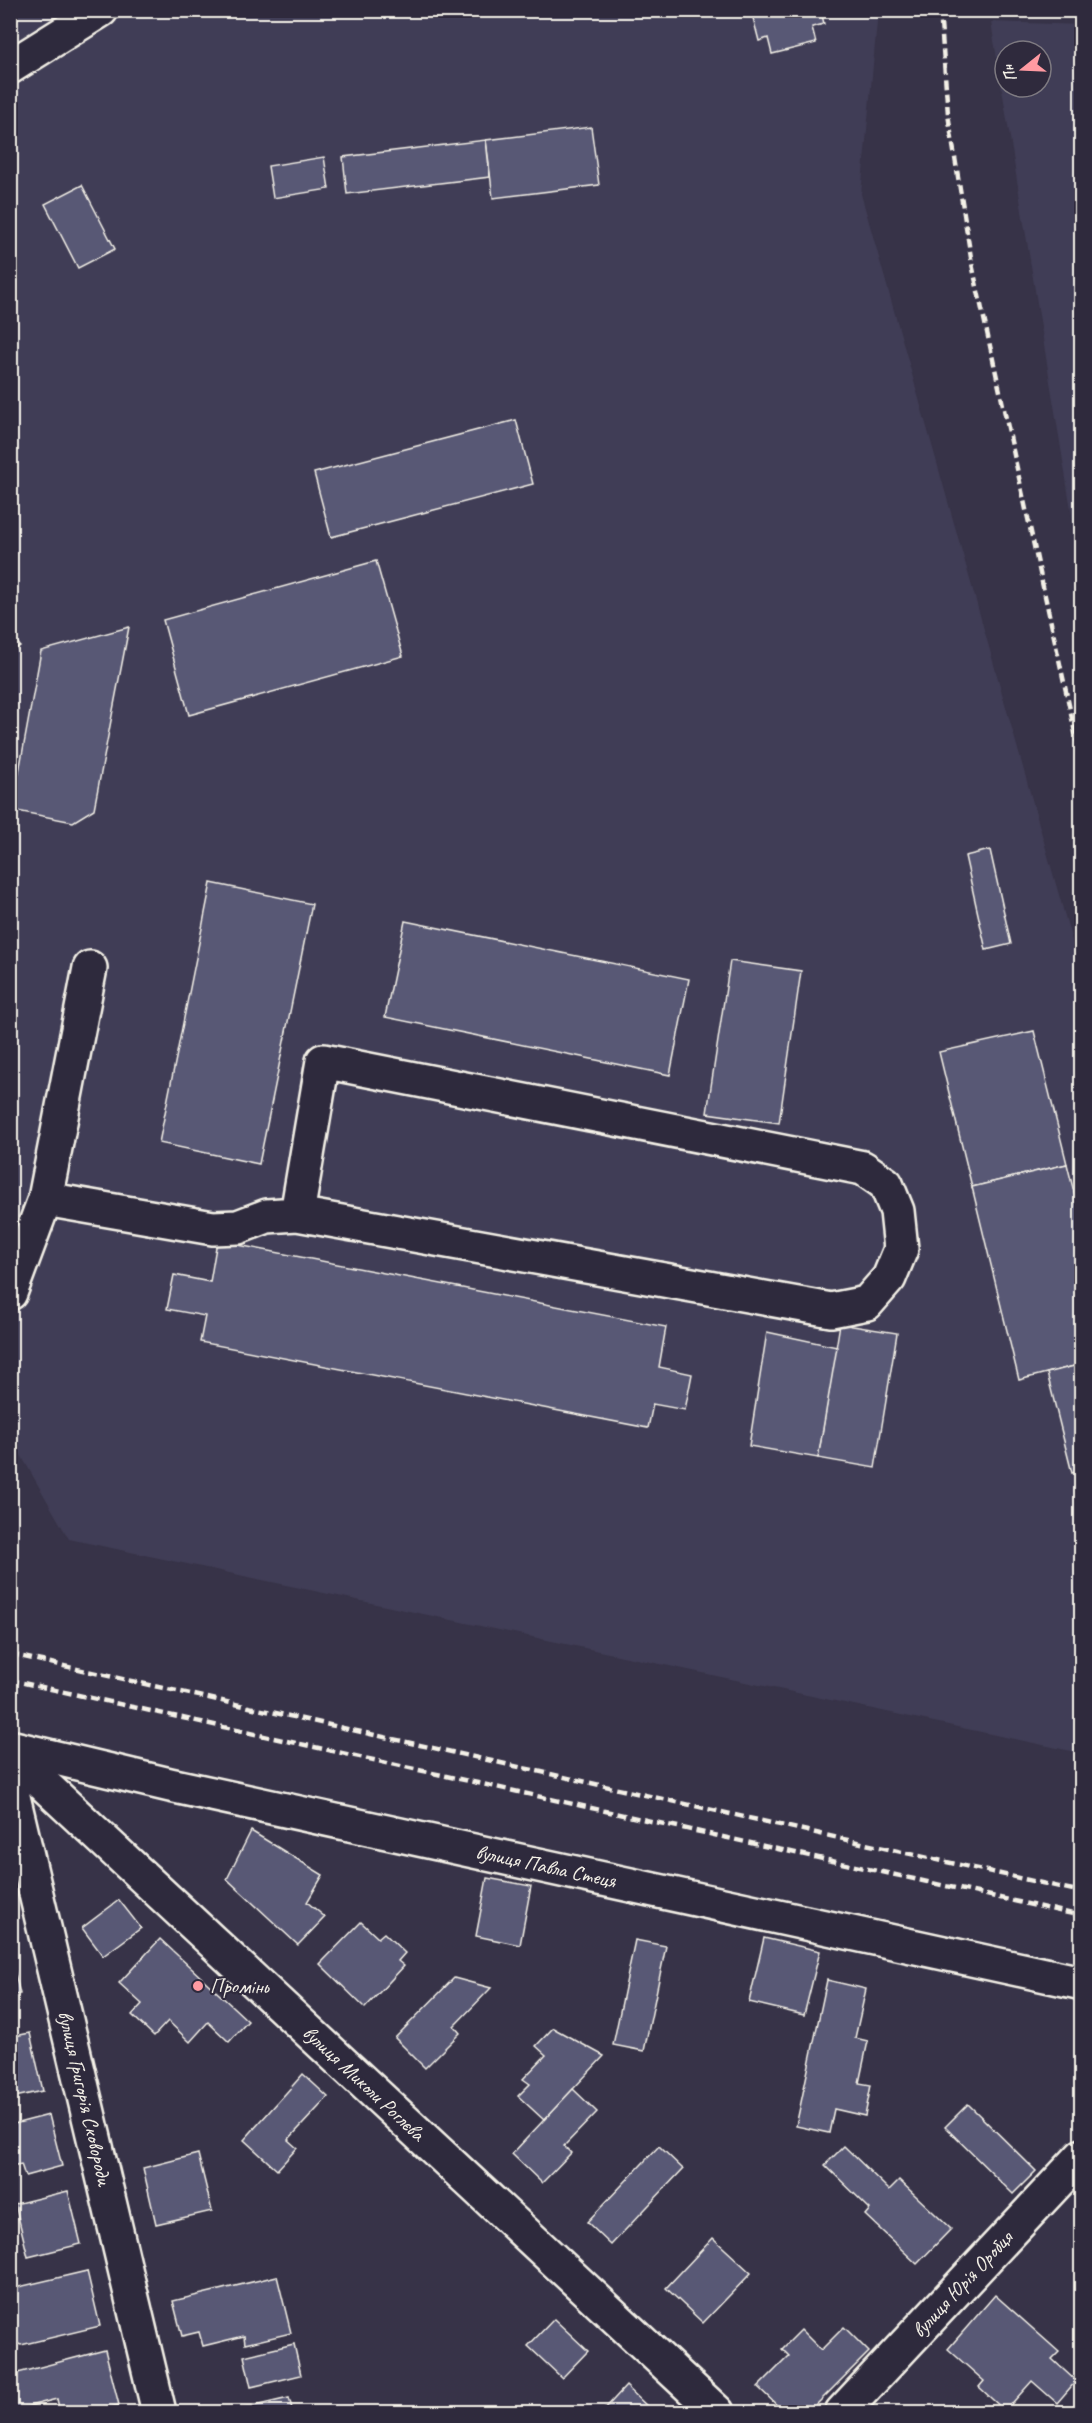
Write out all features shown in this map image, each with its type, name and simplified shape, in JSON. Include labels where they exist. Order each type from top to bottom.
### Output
[{"type":"street","points":[[10,67],[101,10]]},
{"type":"street","points":[[10,1293],[45,1199],[90,968]]},
{"type":"street","points":[[45,1199],[213,1228],[238,1227],[267,1216],[297,1214],[831,1310],[867,1303],[889,1278],[901,1249],[897,1211],[886,1184],[863,1168],[323,1061],[297,1214]]},
{"type":"street","name":"вулиця Павла Стеця","points":[[10,1747],[170,1785],[1082,1983]]},
{"type":"street","name":"вулиця Миколи Роглєва","points":[[10,1753],[717,2412]]},
{"type":"street","name":"вулиця Григорія Сковороди","points":[[10,1784],[20,1871],[159,2412]]},
{"type":"street","name":"вулиця Юрія Оробця","points":[[842,2412],[1082,2156]]},
{"type":"shaded area","points":[[10,11],[878,11],[861,194],[1081,973],[1081,1753],[69,1539],[10,1436]]},
{"type":"shaded area","points":[[991,22],[1081,25],[1081,570],[1004,99],[1053,99],[1053,39],[994,39]]},
{"type":"building","points":[[751,10],[821,10],[824,24],[812,27],[816,43],[772,54],[768,38],[759,41]]},
{"type":"building","points":[[591,127],[599,185],[493,198],[486,140]]},
{"type":"building","points":[[486,140],[490,177],[347,194],[343,157]]},
{"type":"building","points":[[324,157],[329,189],[273,198],[268,166]]},
{"type":"building","points":[[82,185],[115,249],[78,268],[45,204]]},
{"type":"building","points":[[516,420],[533,484],[331,537],[314,473]]},
{"type":"building","points":[[376,561],[403,656],[189,715],[163,620]]},
{"type":"building","points":[[129,627],[94,809],[73,822],[12,810],[41,651]]},
{"type":"building","points":[[10,632],[20,646],[10,652]]},
{"type":"building","points":[[990,850],[1011,944],[986,950],[965,856]]},
{"type":"building","points":[[211,883],[312,904],[259,1164],[159,1143]]},
{"type":"building","points":[[405,921],[689,979],[670,1075],[385,1017]]},
{"type":"building","points":[[730,961],[801,971],[779,1123],[707,1113]]},
{"type":"building","points":[[1034,1031],[1067,1164],[972,1187],[939,1052]]},
{"type":"building","points":[[1067,1164],[1082,1224],[1082,1364],[1019,1380],[972,1187]]},
{"type":"building","points":[[217,1241],[666,1327],[659,1367],[692,1374],[685,1410],[653,1404],[648,1428],[200,1342],[205,1316],[167,1309],[174,1275],[210,1282]]},
{"type":"building","points":[[840,1324],[897,1333],[875,1468],[818,1458]]},
{"type":"building","points":[[767,1332],[837,1347],[818,1458],[749,1446]]},
{"type":"building","points":[[1082,1364],[1082,1471],[1072,1473],[1047,1373]]},
{"type":"building","points":[[251,1831],[323,1875],[307,1902],[325,1917],[298,1945],[227,1879]]},
{"type":"building","points":[[487,1878],[531,1886],[520,1945],[476,1936]]},
{"type":"building","points":[[119,1900],[141,1928],[103,1956],[82,1928]]},
{"type":"building","points":[[361,1922],[378,1938],[384,1933],[405,1953],[398,1961],[404,1966],[365,2008],[320,1964]]},
{"type":"building","points":[[764,1938],[820,1951],[804,2015],[749,2002]]},
{"type":"building","points":[[160,1939],[248,2021],[229,2042],[208,2022],[190,2042],[168,2021],[154,2036],[132,2015],[142,2004],[119,1983]]},
{"type":"building","points":[[635,1940],[666,1946],[644,2051],[613,2045]]},
{"type":"building","points":[[10,1953],[20,1994],[10,1996]]},
{"type":"building","points":[[454,1978],[491,1988],[454,2026],[460,2033],[425,2068],[395,2038]]},
{"type":"building","points":[[827,1980],[866,1989],[855,2038],[868,2041],[859,2083],[871,2085],[865,2116],[834,2109],[829,2133],[796,2126]]},
{"type":"building","points":[[553,2028],[604,2056],[544,2120],[518,2096],[530,2084],[523,2079],[546,2055],[536,2046]]},
{"type":"building","points":[[30,2033],[43,2091],[10,2098],[10,2037]]},
{"type":"building","points":[[303,2074],[328,2097],[288,2140],[297,2148],[277,2170],[244,2140]]},
{"type":"building","points":[[573,2089],[597,2112],[564,2146],[571,2153],[542,2183],[512,2154]]},
{"type":"building","points":[[968,2104],[1036,2171],[1013,2194],[945,2127]]},
{"type":"building","points":[[49,2115],[62,2166],[25,2176],[21,2164],[11,2166],[10,2163],[10,2125]]},
{"type":"building","points":[[659,2146],[683,2169],[611,2245],[587,2222]]},
{"type":"building","points":[[844,2146],[889,2190],[899,2180],[951,2229],[917,2264],[865,2215],[870,2209],[825,2165]]},
{"type":"building","points":[[198,2154],[212,2211],[156,2224],[143,2168]]},
{"type":"building","points":[[68,2191],[81,2244],[28,2257],[15,2204]]},
{"type":"building","points":[[713,2238],[751,2273],[703,2323],[666,2288]]},
{"type":"building","points":[[87,2271],[100,2326],[21,2345],[10,2341],[10,2289]]},
{"type":"building","points":[[277,2276],[291,2333],[245,2344],[244,2336],[203,2346],[199,2332],[182,2336],[173,2301]]},
{"type":"building","points":[[995,2295],[1059,2352],[1052,2359],[1076,2381],[1057,2403],[1032,2381],[1005,2411],[979,2387],[984,2381],[948,2349]]},
{"type":"building","points":[[554,2319],[588,2351],[562,2378],[528,2346]]},
{"type":"building","points":[[844,2327],[869,2352],[809,2412],[784,2412],[758,2387],[789,2356],[782,2349],[801,2330],[821,2350]]},
{"type":"building","points":[[294,2344],[301,2375],[251,2387],[244,2356]]},
{"type":"building","points":[[105,2350],[119,2405],[91,2412],[60,2412],[57,2399],[10,2411],[10,2375]]},
{"type":"building","points":[[626,2386],[650,2409],[647,2412],[602,2412]]},
{"type":"building","points":[[289,2398],[293,2412],[229,2412]]},
{"type":"railway","points":[[940,10],[948,114],[972,264],[1082,764]]},
{"type":"railway","points":[[10,1654],[1082,1892]]},
{"type":"railway","points":[[10,1680],[1082,1916]]},
{"type":"place","name":"Промінь","points":[[198,1986]]}]
